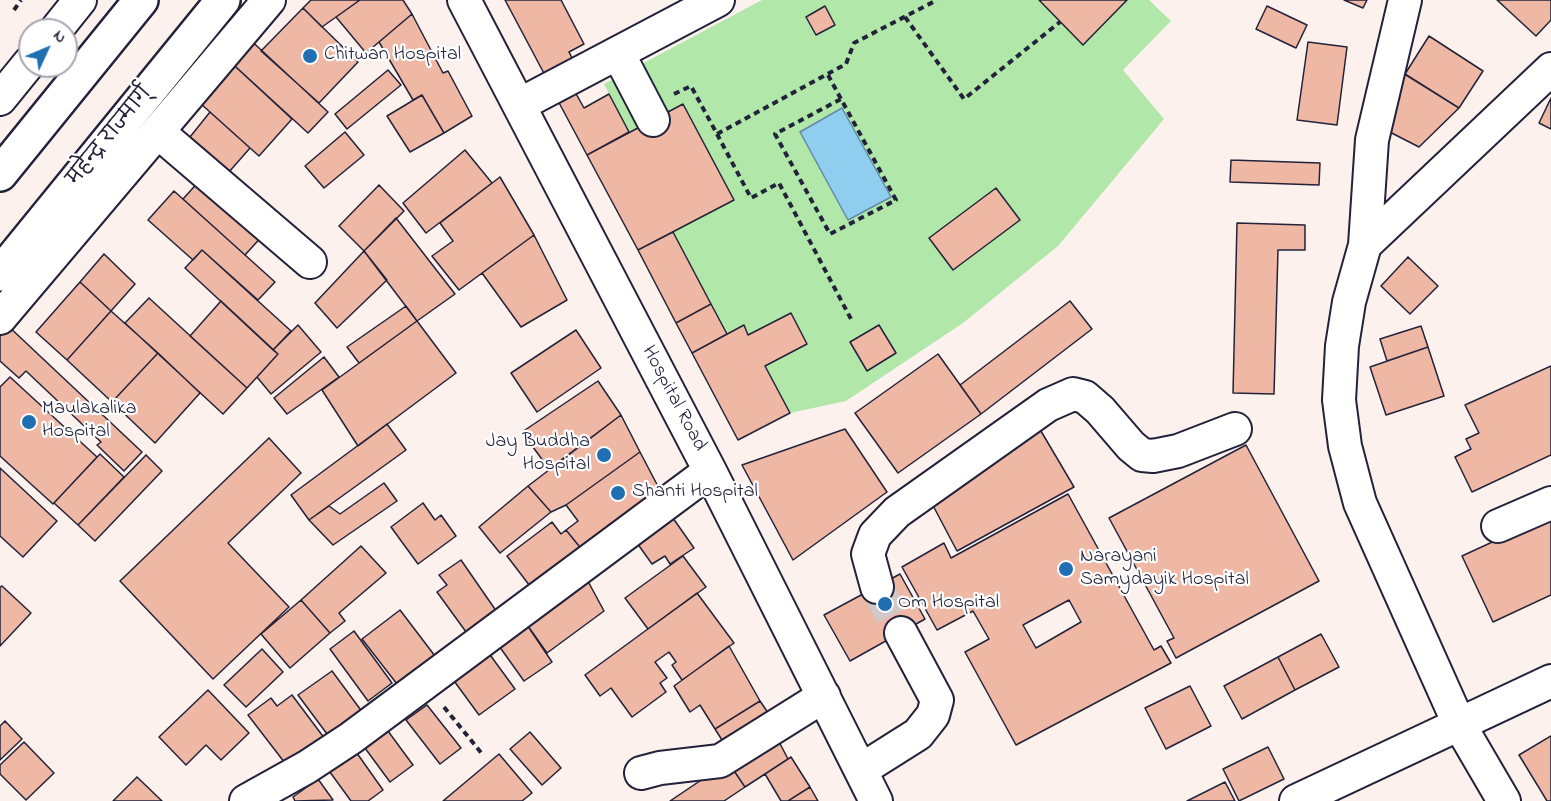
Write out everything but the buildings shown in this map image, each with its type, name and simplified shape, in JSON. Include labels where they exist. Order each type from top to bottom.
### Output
[{"type":"highway","points":[[0,174],[141,0]]},
{"type":"highway","name":"महेन्द्र राज्मार्ग्","points":[[0,274],[222,0]]},
{"type":"street","points":[[66,18],[80,0]]},
{"type":"street","points":[[0,318],[269,0]]},
{"type":"street","name":"Hospital Road","points":[[464,0],[710,471],[876,801]]},
{"type":"street","points":[[519,105],[718,0]]},
{"type":"street","points":[[1404,0],[1372,140],[1365,245],[1349,302],[1342,346],[1339,400],[1345,446],[1360,503],[1459,724],[1504,801]]},
{"type":"street","points":[[618,53],[653,120]]},
{"type":"street","points":[[1365,245],[1551,69]]},
{"type":"street","points":[[0,99],[18,77]]},
{"type":"street","points":[[158,132],[310,262]]},
{"type":"street","points":[[877,587],[868,554],[875,535],[897,512],[1048,405],[1073,394],[1085,397],[1142,455],[1153,456],[1178,451],[1235,429]]},
{"type":"street","points":[[246,801],[316,761],[710,471]]},
{"type":"street","points":[[1497,526],[1551,503]]},
{"type":"street","points":[[861,770],[918,734],[933,716],[937,700],[901,633]]},
{"type":"street","points":[[1296,801],[1551,681]]},
{"type":"street","points":[[640,774],[660,768],[720,761],[824,696]]},
{"type":"path","points":[[14,10],[21,0]]},
{"type":"path","points":[[717,134],[828,75],[846,64],[854,43],[937,0]]},
{"type":"path","points":[[905,17],[964,99],[1060,22]]},
{"type":"path","points":[[828,75],[896,200],[830,234],[775,134],[841,99]]},
{"type":"path","points":[[675,94],[691,86],[751,198],[779,183],[850,319]]},
{"type":"path","points":[[425,682],[483,755]]},
{"type":"green space","points":[[762,0],[1149,0],[1171,21],[1123,70],[1164,119],[1058,246],[963,323],[846,401],[790,413],[738,440],[587,155],[629,132],[604,84]]},
{"type":"water","points":[[842,108],[891,197],[848,220],[800,132]]},
{"type":"tunnel","points":[[877,587],[901,633]]},
{"type":"place","name":"Chitwan Hospital","points":[[310,56]]},
{"type":"place","name":"Maulakalika Hospital","points":[[29,422]]},
{"type":"place","name":"Jay Buddha Hospital","points":[[604,455]]},
{"type":"place","name":"Shanti Hospital","points":[[618,493]]},
{"type":"place","name":"Narayani Samydayik Hospital","points":[[1066,569]]},
{"type":"place","name":"Om Hospital","points":[[885,604]]}]
